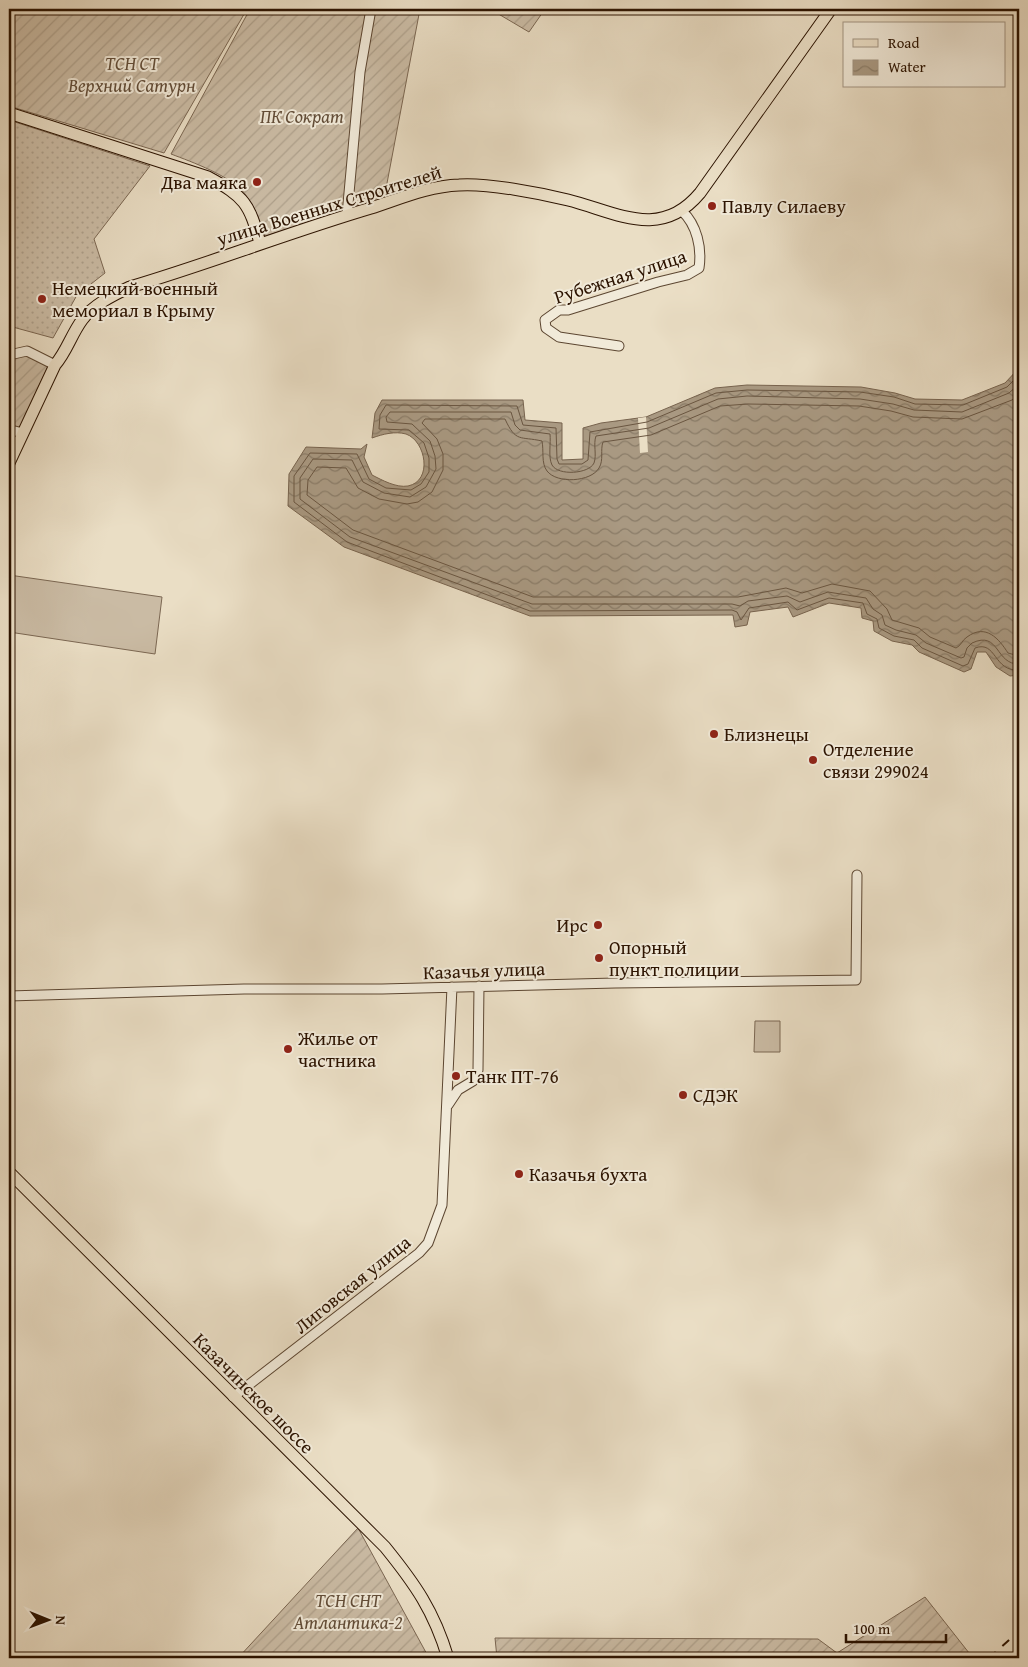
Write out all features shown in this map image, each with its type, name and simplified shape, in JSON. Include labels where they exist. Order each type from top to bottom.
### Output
[{"type":"main road","name":"улица Военных Строителей","points":[[56,364],[65,354],[82,320],[113,294],[130,286],[286,234],[440,187],[459,184],[485,186],[568,200],[626,218],[661,220],[682,211],[700,193],[831,9]]},
{"type":"main road","points":[[9,112],[208,177],[242,199],[269,234],[286,234]]},
{"type":"main road","points":[[252,214],[260,243]]},
{"type":"main road","points":[[238,251],[248,242],[252,235],[252,214]]},
{"type":"main road","points":[[9,463],[56,364]]},
{"type":"main road","name":"Казачинское шоссе","points":[[9,1172],[385,1547],[428,1605],[436,1620],[448,1658]]},
{"type":"street","points":[[347,215],[360,72],[372,9]]},
{"type":"street","name":"Рубежная улица","points":[[618,346],[560,337],[546,328],[546,320],[559,310],[568,310],[654,283],[687,275],[699,268],[700,259],[695,230],[682,211]]},
{"type":"street","points":[[9,355],[27,351],[56,364]]},
{"type":"street","points":[[9,432],[23,433]]},
{"type":"street","name":"Казачья улица","points":[[9,996],[218,989],[856,980],[857,875]]},
{"type":"street","points":[[448,1105],[458,1090],[473,1081],[478,1070],[480,1048],[478,986]]},
{"type":"street","name":"Лиговская улица","points":[[233,1397],[419,1253],[428,1243],[442,1205],[452,987]]},
{"type":"green space","name":"ТСН СТ Верхний Сатурн","points":[[9,9],[247,9],[164,153],[9,106]]},
{"type":"green space","name":"ПК Сократ","points":[[250,9],[420,9],[384,199],[262,237],[258,220],[251,204],[239,187],[211,170],[171,154]]},
{"type":"green space","points":[[490,9],[545,9],[529,32]]},
{"type":"green space","points":[[9,120],[150,166],[94,239],[105,273],[77,295],[53,338],[9,326]]},
{"type":"green space","points":[[9,347],[51,360],[15,438],[9,440]]},
{"type":"green space","points":[[9,575],[162,597],[155,654],[9,632]]},
{"type":"green space","points":[[755,1021],[780,1021],[780,1052],[754,1052]]},
{"type":"green space","name":"ТСН СНТ Атлантика-2","points":[[358,1528],[429,1658],[238,1658]]},
{"type":"green space","points":[[925,1597],[973,1658],[497,1658],[495,1638],[818,1639],[837,1653]]},
{"type":"water","points":[[1019,368],[1019,675],[1010,676],[996,667],[986,652],[977,652],[971,669],[964,672],[919,652],[912,645],[892,641],[874,631],[873,621],[862,618],[861,608],[829,603],[793,617],[788,607],[750,612],[747,625],[735,627],[733,615],[530,616],[344,547],[288,506],[289,474],[306,447],[361,449],[367,444],[364,457],[372,475],[399,486],[408,486],[416,483],[424,469],[424,461],[422,452],[413,438],[406,434],[398,433],[372,438],[375,413],[382,400],[523,400],[525,420],[562,423],[562,460],[583,459],[583,428],[601,423],[646,417],[715,388],[747,385],[861,387],[895,393],[915,399],[962,400],[1005,383]]},
{"type":"pier","points":[[646,417],[648,452],[640,453],[638,418]]},
{"type":"railway","points":[[989,1658],[1019,1631]]},
{"type":"place","name":"Два маяка","points":[[257,182]]},
{"type":"place","name":"Павлу Силаеву","points":[[712,206]]},
{"type":"place","name":"Немецкий военный мемориал в Крыму","points":[[42,299]]},
{"type":"place","name":"Близнецы","points":[[714,734]]},
{"type":"place","name":"Отделение связи 299024","points":[[813,760]]},
{"type":"place","name":"Ирс","points":[[598,925]]},
{"type":"place","name":"Опорный пункт полиции","points":[[599,958]]},
{"type":"place","name":"Жилье от частника","points":[[288,1049]]},
{"type":"place","name":"Танк ПТ-76","points":[[456,1076]]},
{"type":"place","name":"СДЭК","points":[[683,1095]]},
{"type":"place","name":"Казачья бухта","points":[[519,1174]]}]
